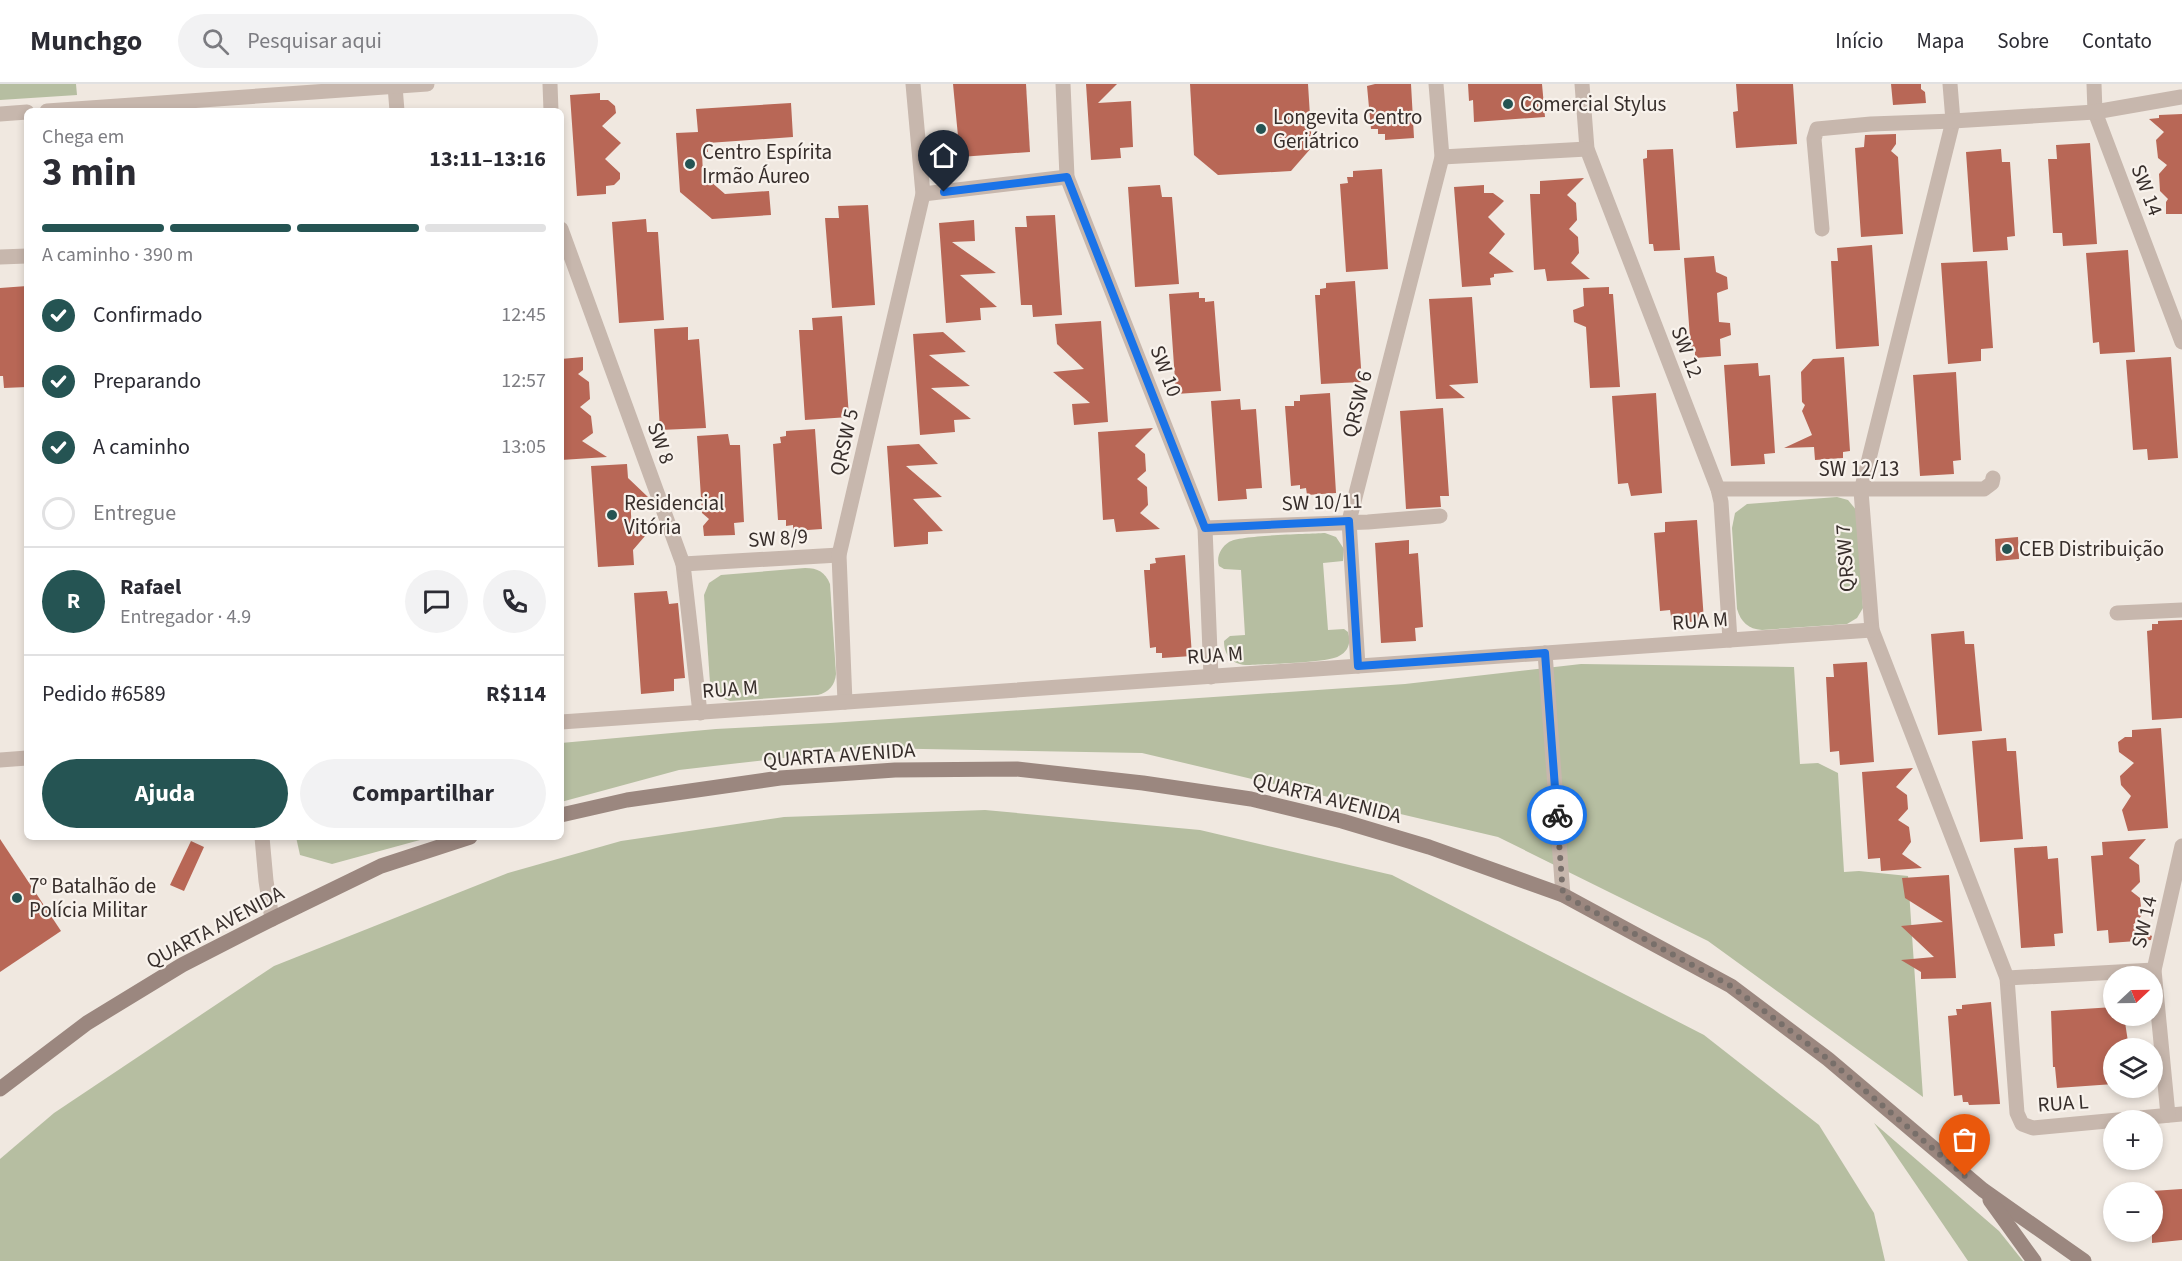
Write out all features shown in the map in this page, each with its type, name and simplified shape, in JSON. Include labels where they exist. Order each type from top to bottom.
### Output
[{"type":"main road","name":"QUARTA AVENIDA","points":[[564,814],[627,800],[780,778],[895,770],[1017,769],[1143,783],[1251,799],[1429,847],[1563,895],[1731,986],[1828,1059],[1983,1190],[2084,1261]]},
{"type":"main road","name":"QUARTA AVENIDA","points":[[0,1089],[87,1023],[182,965],[381,866],[461,840]]},
{"type":"main road","name":"QUARTA AVENIDA","points":[[1983,1190],[2034,1261]]},
{"type":"street","points":[[89,108],[427,84]]},
{"type":"street","points":[[549,84],[551,108]]},
{"type":"street","name":"QRSW 5","points":[[845,702],[839,555],[923,194],[913,84]]},
{"type":"street","name":"SW 10","points":[[1063,84],[1067,177],[1205,528],[1211,677]]},
{"type":"street","name":"QRSW 6","points":[[1358,666],[1349,521],[1442,157],[1436,84]]},
{"type":"street","name":"SW 12","points":[[1581,84],[1587,149],[1718,489],[1730,640]]},
{"type":"street","name":"QRSW 7","points":[[1950,84],[1953,121],[1861,491],[1872,630],[2007,978]]},
{"type":"street","name":"SW 14","points":[[2094,84],[2095,112],[2182,342]]},
{"type":"street","points":[[395,86],[397,108]]},
{"type":"street","points":[[1822,229],[1814,139],[1817,129],[2095,112],[2181,98]]},
{"type":"street","points":[[0,114],[24,112]]},
{"type":"street","points":[[1442,157],[1587,149]]},
{"type":"street","points":[[923,194],[1067,177]]},
{"type":"street","name":"SW 8","points":[[564,237],[683,564],[699,712]]},
{"type":"street","points":[[0,257],[24,256]]},
{"type":"street","name":"SW 12/13","points":[[1718,489],[1861,491],[1984,489],[1992,483],[1993,478]]},
{"type":"street","name":"SW 10/11","points":[[1205,528],[1368,522],[1440,516]]},
{"type":"street","name":"SW 8/9","points":[[683,564],[839,555]]},
{"type":"street","points":[[2117,613],[2182,610]]},
{"type":"street","name":"RUA M","points":[[564,722],[1872,630]]},
{"type":"street","points":[[1545,653],[1563,895]]},
{"type":"street","points":[[0,760],[24,758]]},
{"type":"street","points":[[262,840],[272,919]]},
{"type":"street","name":"SW 14","points":[[2155,966],[2182,846]]},
{"type":"street","points":[[2007,978],[2103,973]]},
{"type":"street","name":"RUA L","points":[[2007,978],[2017,1113],[2024,1126],[2033,1128],[2175,1114]]},
{"type":"street","name":"SW 14","points":[[2162,1026],[2175,1114]]},
{"type":"green space","points":[[0,84],[76,84],[77,95],[0,100]]},
{"type":"green space","points":[[1837,497],[1848,500],[1857,511],[1863,608],[1857,618],[1847,624],[1762,630],[1749,626],[1743,621],[1737,609],[1732,528],[1735,513],[1747,504]]},
{"type":"green space","points":[[1325,533],[1336,537],[1344,549],[1343,561],[1323,563],[1328,630],[1344,629],[1348,632],[1347,649],[1339,656],[1310,662],[1248,665],[1234,662],[1226,652],[1224,641],[1230,636],[1245,635],[1241,570],[1224,569],[1219,566],[1218,559],[1222,549],[1229,542],[1246,538]]},
{"type":"green space","points":[[805,568],[820,572],[826,576],[830,584],[836,674],[831,688],[818,695],[730,701],[717,696],[710,683],[704,595],[709,583],[721,575]]},
{"type":"green space","points":[[1581,664],[1794,667],[1800,764],[1818,763],[1838,773],[1844,872],[1859,871],[1908,876],[1923,1097],[1708,941],[1498,837],[1142,753],[869,748],[679,770],[564,801],[564,743],[716,729],[1405,684]]},
{"type":"green space","points":[[985,810],[1200,830],[1392,875],[1704,1035],[1819,1125],[1874,1213],[1885,1261],[0,1261],[0,1159],[54,1113],[274,966],[508,873],[621,841],[784,817]]},
{"type":"green space","points":[[297,840],[420,840],[332,864],[300,855]]},
{"type":"green space","points":[[1874,1123],[1999,1231],[2023,1261],[1968,1261]]},
{"type":"building","points":[[953,84],[1026,84],[1030,152],[960,157]]},
{"type":"building","points":[[1086,84],[1117,84],[1098,103],[1131,101],[1133,147],[1120,148],[1121,158],[1091,160]]},
{"type":"building","name":"Longevita Centro Geriátrico","points":[[1190,84],[1308,84],[1312,147],[1291,171],[1218,175],[1194,155]]},
{"type":"building","points":[[1411,84],[1414,138],[1385,140],[1385,134],[1378,134],[1378,129],[1371,129],[1367,86]]},
{"type":"building","name":"Comercial Stylus","points":[[1468,84],[1542,84],[1545,117],[1474,122],[1473,100],[1469,101]]},
{"type":"building","points":[[1736,84],[1793,84],[1797,144],[1736,148],[1733,112],[1738,111]]},
{"type":"building","points":[[1891,84],[1921,84],[1921,89],[1925,92],[1926,103],[1893,105]]},
{"type":"building","points":[[600,93],[600,100],[608,100],[615,106],[616,113],[602,126],[621,143],[605,159],[620,173],[620,179],[614,185],[606,186],[606,194],[577,196],[570,95]]},
{"type":"building","name":"Centro Espírita Irmão Áureo","points":[[791,103],[793,137],[708,143],[708,152],[702,152],[703,175],[725,194],[769,191],[771,215],[712,219],[680,192],[676,133],[698,132],[696,109]]},
{"type":"building","points":[[2182,114],[2182,214],[2166,214],[2168,199],[2160,191],[2159,174],[2167,165],[2158,158],[2156,140],[2164,132],[2149,119],[2159,118],[2159,115]]},
{"type":"building","points":[[1896,134],[1896,144],[1891,151],[1898,157],[1903,234],[1861,237],[1855,148],[1864,147],[1865,135]]},
{"type":"building","points":[[2090,143],[2097,244],[2063,246],[2062,233],[2053,233],[2048,159],[2057,159],[2056,145]]},
{"type":"building","points":[[1673,149],[1680,250],[1654,251],[1653,244],[1649,244],[1643,159],[1647,158],[1647,150]]},
{"type":"building","points":[[2001,149],[2002,162],[2010,162],[2015,236],[2007,237],[2008,250],[1973,252],[1966,152]]},
{"type":"building","points":[[1382,169],[1388,269],[1346,272],[1340,184],[1348,183],[1347,177],[1353,177],[1353,171]]},
{"type":"building","points":[[1584,178],[1567,195],[1576,203],[1577,220],[1569,229],[1578,237],[1579,253],[1571,263],[1590,279],[1547,281],[1545,269],[1534,270],[1530,194],[1540,194],[1540,181]]},
{"type":"building","points":[[1160,185],[1162,197],[1172,197],[1179,284],[1135,287],[1128,187]]},
{"type":"building","points":[[1484,185],[1484,193],[1493,193],[1504,201],[1488,217],[1505,234],[1489,253],[1514,272],[1494,274],[1494,277],[1490,278],[1491,285],[1462,287],[1454,187]]},
{"type":"building","points":[[868,205],[875,305],[832,308],[825,218],[839,218],[838,206]]},
{"type":"building","points":[[1055,215],[1062,315],[1033,317],[1032,305],[1021,305],[1015,227],[1027,227],[1026,216]]},
{"type":"building","points":[[646,219],[647,232],[658,232],[664,320],[619,323],[612,222]]},
{"type":"building","points":[[974,220],[975,241],[952,242],[996,273],[960,275],[997,307],[980,308],[981,320],[946,323],[939,223]]},
{"type":"building","points":[[1872,245],[1879,346],[1836,349],[1831,261],[1838,261],[1837,248]]},
{"type":"building","points":[[2128,250],[2135,352],[2100,354],[2099,342],[2093,343],[2086,253]]},
{"type":"building","points":[[1714,256],[1716,272],[1727,277],[1728,289],[1717,293],[1719,322],[1730,323],[1731,335],[1720,339],[1721,356],[1695,358],[1695,351],[1691,351],[1684,258]]},
{"type":"building","points":[[1987,261],[1993,348],[1981,349],[1981,361],[1948,364],[1941,263]]},
{"type":"building","points":[[1355,281],[1362,382],[1321,384],[1315,295],[1320,295],[1320,289],[1326,288],[1326,283]]},
{"type":"building","points":[[24,286],[24,387],[4,388],[3,376],[0,376],[0,288]]},
{"type":"building","points":[[1609,287],[1609,294],[1613,294],[1620,387],[1590,388],[1586,327],[1574,322],[1573,310],[1584,306],[1583,288]]},
{"type":"building","points":[[1199,292],[1199,298],[1205,298],[1205,302],[1214,301],[1221,391],[1176,394],[1169,294]]},
{"type":"building","points":[[1472,297],[1478,383],[1449,385],[1465,398],[1436,399],[1429,299]]},
{"type":"building","points":[[842,316],[849,417],[805,420],[799,330],[813,330],[812,318]]},
{"type":"building","points":[[1101,321],[1108,422],[1074,425],[1072,404],[1090,403],[1053,372],[1084,369],[1057,344],[1055,324]]},
{"type":"building","points":[[688,327],[688,340],[699,339],[706,428],[660,430],[654,329]]},
{"type":"building","points":[[943,332],[966,352],[929,355],[970,386],[931,388],[971,419],[954,420],[955,432],[920,435],[913,334]]},
{"type":"building","points":[[583,357],[583,370],[578,374],[589,382],[590,399],[580,407],[591,416],[593,433],[582,441],[607,457],[564,460],[564,359]]},
{"type":"building","points":[[1844,357],[1850,451],[1843,452],[1843,458],[1815,460],[1814,447],[1784,448],[1812,435],[1802,411],[1805,405],[1802,402],[1801,372],[1813,359]]},
{"type":"building","points":[[2171,357],[2178,458],[2148,460],[2147,449],[2133,450],[2126,360]]},
{"type":"building","points":[[1758,363],[1759,376],[1770,375],[1775,453],[1764,454],[1765,464],[1731,466],[1724,365]]},
{"type":"building","points":[[1956,372],[1961,460],[1953,461],[1954,474],[1920,476],[1913,375]]},
{"type":"building","points":[[1330,393],[1336,493],[1307,495],[1306,488],[1300,489],[1300,485],[1291,486],[1285,406],[1294,406],[1294,401],[1300,401],[1300,395]]},
{"type":"building","points":[[1656,393],[1662,493],[1631,496],[1628,483],[1618,484],[1612,396]]},
{"type":"building","points":[[1240,399],[1241,410],[1256,409],[1262,488],[1246,489],[1247,499],[1218,501],[1211,401]]},
{"type":"building","points":[[1443,408],[1449,496],[1440,496],[1441,507],[1406,509],[1400,411]]},
{"type":"building","points":[[1153,428],[1135,446],[1145,454],[1146,471],[1137,479],[1147,487],[1148,505],[1140,513],[1160,529],[1116,532],[1114,519],[1103,520],[1098,432]]},
{"type":"building","points":[[815,429],[822,529],[793,531],[793,525],[786,526],[786,520],[778,520],[773,444],[781,443],[780,437],[786,436],[786,431]]},
{"type":"building","points":[[728,434],[730,445],[740,445],[744,522],[734,523],[735,535],[704,536],[703,526],[709,519],[702,513],[697,436]]},
{"type":"building","points":[[919,444],[938,464],[906,466],[942,497],[913,499],[943,531],[928,532],[928,544],[894,547],[887,446]]},
{"type":"building","name":"Residencial Vitória","points":[[627,464],[628,478],[648,497],[630,497],[632,531],[651,529],[633,550],[634,565],[598,567],[591,466]]},
{"type":"building","points":[[1697,520],[1704,621],[1672,623],[1670,610],[1660,611],[1654,533],[1665,532],[1665,522]]},
{"type":"building","name":"CEB Distribuição","points":[[2018,537],[2019,559],[1996,561],[1995,539]]},
{"type":"building","points":[[1409,540],[1409,554],[1418,553],[1423,627],[1415,628],[1416,641],[1381,643],[1375,543]]},
{"type":"building","points":[[1185,555],[1192,656],[1162,658],[1162,653],[1156,653],[1156,647],[1150,648],[1144,570],[1150,570],[1150,564],[1156,563],[1155,558]]},
{"type":"building","points":[[667,591],[669,604],[678,603],[685,678],[674,679],[674,691],[641,694],[634,593]]},
{"type":"building","points":[[2182,620],[2182,718],[2152,720],[2147,631],[2152,630],[2152,624],[2158,624],[2158,621]]},
{"type":"building","points":[[1964,631],[1965,644],[1974,644],[1982,731],[1938,735],[1931,634]]},
{"type":"building","points":[[1867,662],[1874,762],[1840,765],[1839,751],[1830,752],[1826,677],[1834,677],[1833,664]]},
{"type":"building","points":[[2161,728],[2168,828],[2128,831],[2122,810],[2131,796],[2121,785],[2120,776],[2134,763],[2119,752],[2118,742],[2125,737],[2132,737],[2132,730]]},
{"type":"building","points":[[2006,738],[2007,751],[2016,751],[2023,839],[1980,842],[1972,741]]},
{"type":"building","points":[[1913,768],[1896,787],[1907,795],[1908,809],[1898,820],[1909,827],[1911,842],[1902,854],[1922,868],[1881,871],[1880,858],[1868,859],[1862,772]]},
{"type":"building","points":[[0,839],[61,931],[0,972]]},
{"type":"building","points":[[2146,839],[2129,858],[2139,865],[2140,882],[2131,891],[2140,898],[2142,915],[2133,925],[2152,936],[2151,940],[2109,943],[2108,930],[2097,931],[2091,856],[2103,855],[2102,842]]},
{"type":"building","points":[[191,841],[204,847],[184,891],[170,885]]},
{"type":"building","points":[[2047,846],[2048,859],[2058,858],[2063,933],[2054,934],[2055,946],[2021,948],[2014,848]]},
{"type":"building","points":[[1949,875],[1956,978],[1921,979],[1921,972],[1901,960],[1934,957],[1901,926],[1943,922],[1905,898],[1902,878]]},
{"type":"building","points":[[1991,1002],[2000,1104],[1969,1105],[1968,1102],[1963,1102],[1962,1095],[1954,1096],[1948,1016],[1957,1015],[1956,1009],[1962,1009],[1962,1005]]},
{"type":"building","points":[[2103,1008],[2103,1026],[2126,1026],[2127,1038],[2103,1038],[2103,1085],[2057,1088],[2055,1067],[2053,1067],[2051,1011]]},
{"type":"building","points":[[2182,1189],[2182,1240],[2163,1242],[2163,1190]]},
{"type":"way so far","points":[[1557,815],[1563,895],[1731,986],[1828,1059],[1965,1176]]},
{"type":"place","name":"Comercial Stylus","points":[[1508,104]]},
{"type":"place","name":"Longevita Centro Geriátrico","points":[[1261,129]]},
{"type":"place","name":"Centro Espírita Irmão Áureo","points":[[690,164]]},
{"type":"place","name":"Residencial Vitória","points":[[612,515]]},
{"type":"place","name":"CEB Distribuição","points":[[2007,549]]},
{"type":"place","name":"7º Batalhão de Polícia Militar","points":[[17,898]]},
{"type":"route","points":[[944,192],[1067,177],[1205,528],[1349,521],[1358,666],[1545,653],[1557,815]]}]
